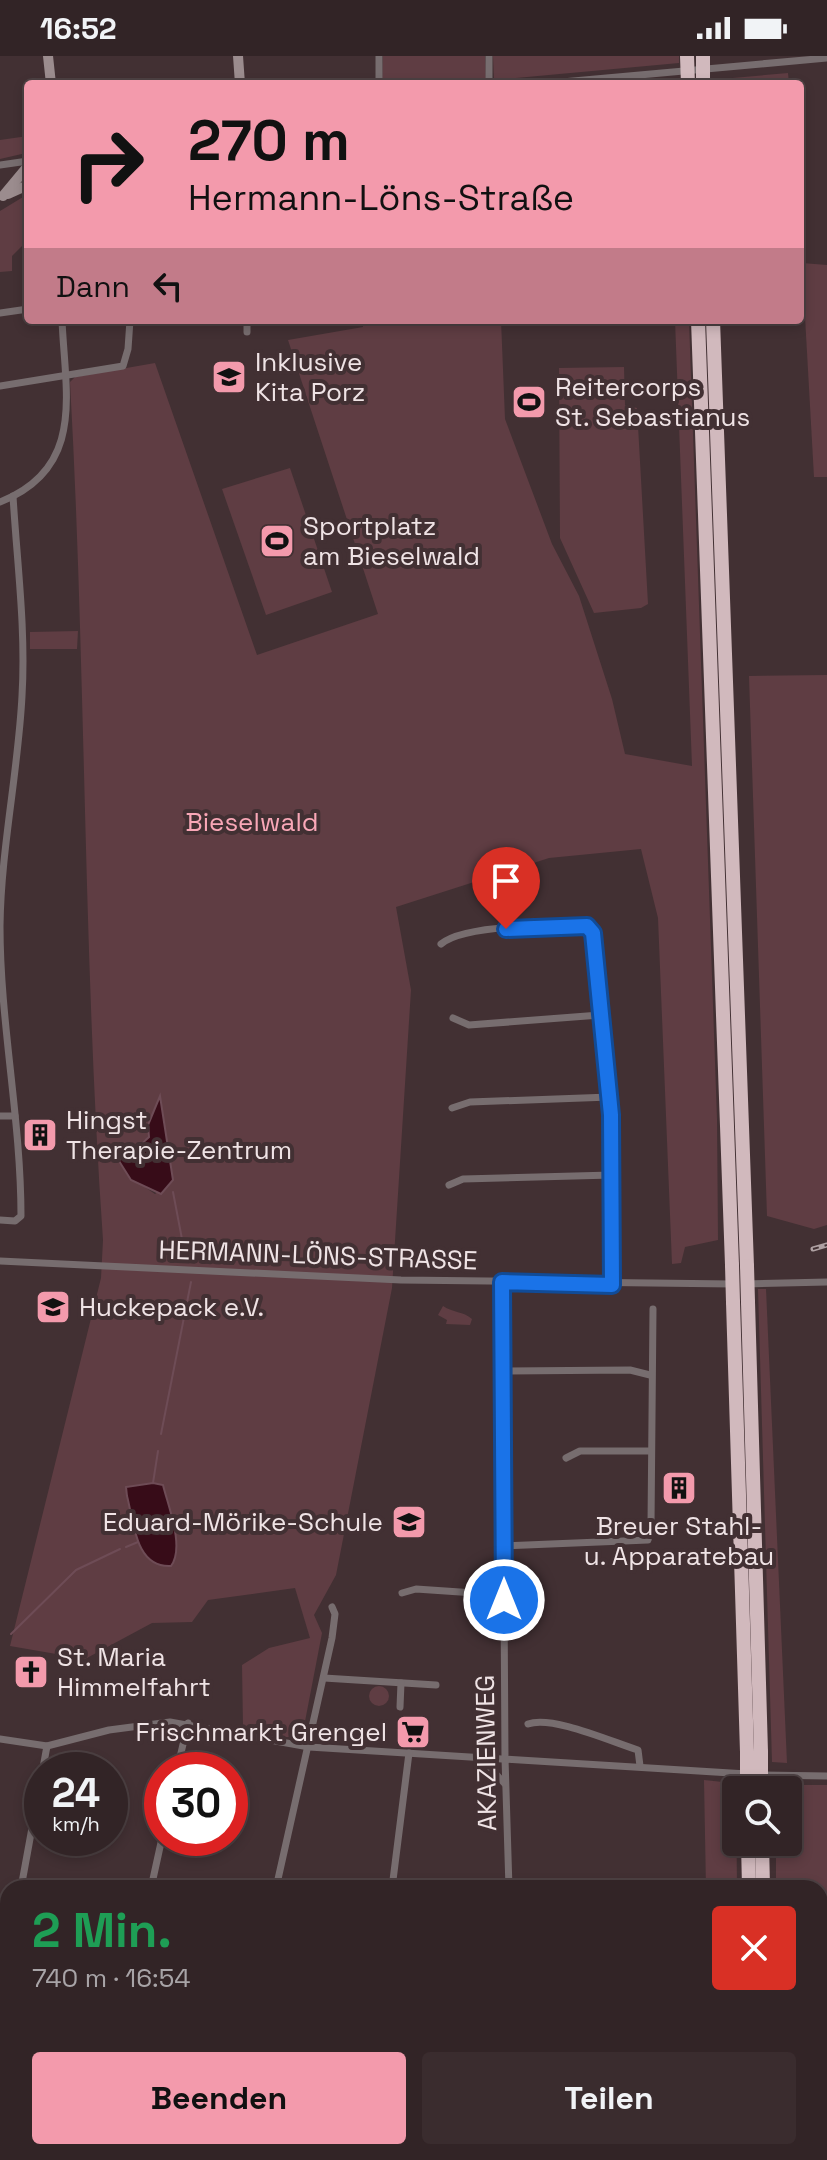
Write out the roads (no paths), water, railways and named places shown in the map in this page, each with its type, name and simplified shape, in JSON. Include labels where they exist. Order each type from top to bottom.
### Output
[{"type":"highway","points":[[687,56],[688,80]]},
{"type":"highway","points":[[703,56],[703,80]]},
{"type":"highway","points":[[698,324],[739,1266]]},
{"type":"highway","points":[[713,324],[754,1752],[758,1776]]},
{"type":"highway","points":[[750,1776],[754,1752]]},
{"type":"highway","points":[[748,1856],[749,1880]]},
{"type":"highway","points":[[762,1856],[763,1880]]},
{"type":"main road","points":[[48,56],[51,80]]},
{"type":"main road","points":[[238,56],[240,80]]},
{"type":"main road","points":[[1,198],[24,169]]},
{"type":"main road","points":[[1,198],[24,187]]},
{"type":"street","points":[[379,56],[379,80]]},
{"type":"street","points":[[489,56],[489,80]]},
{"type":"street","points":[[584,80],[827,58]]},
{"type":"street","points":[[0,165],[24,164]]},
{"type":"street","points":[[0,313],[24,310]]},
{"type":"street","points":[[0,502],[44,472],[67,427],[62,324]]},
{"type":"street","points":[[0,386],[123,366],[130,340],[130,324]]},
{"type":"street","points":[[247,324],[247,332]]},
{"type":"street","points":[[0,1220],[15,1221],[21,1216],[15,1116],[1,1002],[0,926],[2,871],[23,694],[22,579],[13,496]]},
{"type":"street","points":[[441,944],[452,937],[506,929],[587,926],[593,933],[610,1097],[612,1285]]},
{"type":"street","points":[[453,1018],[469,1025],[600,1015]]},
{"type":"street","points":[[452,1108],[470,1102],[610,1097]]},
{"type":"street","points":[[0,1116],[15,1116]]},
{"type":"street","points":[[449,1185],[463,1179],[612,1175]]},
{"type":"street","name":"HERMANN-LÖNS-STRASSE","points":[[0,1261],[612,1285],[827,1282]]},
{"type":"street","name":"AKAZIENWEG","points":[[502,1282],[509,1880]]},
{"type":"street","points":[[504,1546],[648,1540],[651,1524],[653,1309]]},
{"type":"street","points":[[503,1371],[630,1370],[650,1375]]},
{"type":"street","points":[[566,1458],[580,1451],[651,1451]]},
{"type":"street","points":[[402,1593],[416,1589],[504,1595]]},
{"type":"street","points":[[278,1880],[335,1624],[332,1607]]},
{"type":"street","points":[[324,1678],[436,1685]]},
{"type":"street","points":[[400,1707],[401,1683]]},
{"type":"street","points":[[528,1724],[535,1721],[559,1725],[638,1750],[640,1766]]},
{"type":"street","points":[[181,1752],[188,1723]]},
{"type":"street","points":[[0,1739],[47,1746],[109,1730],[188,1723],[255,1740],[309,1747],[775,1776],[827,1776]]},
{"type":"street","points":[[22,1880],[47,1746]]},
{"type":"street","points":[[393,1880],[409,1753]]},
{"type":"street","points":[[480,1756],[506,1785]]},
{"type":"street","points":[[153,1880],[158,1856]]},
{"type":"waterway","points":[[173,1192],[186,1260]]},
{"type":"waterway","points":[[161,1434],[191,1282]]},
{"type":"waterway","points":[[153,1483],[158,1451]]},
{"type":"waterway","points":[[126,1547],[138,1542]]},
{"type":"waterway","points":[[11,1634],[76,1570],[120,1549]]},
{"type":"railway","points":[[813,1249],[827,1245]]},
{"type":"place","name":"Inklusive Kita Porz","points":[[229,377]]},
{"type":"place","name":"Reitercorps St. Sebastianus","points":[[529,402]]},
{"type":"place","name":"Sportplatz am Bieselwald","points":[[277,541]]},
{"type":"place","name":"Hingst Therapie-Zentrum","points":[[40,1135]]},
{"type":"place","name":"Huckepack e.V.","points":[[53,1307]]},
{"type":"place","name":"Breuer Stahl- u. Apparatebau","points":[[679,1488]]},
{"type":"place","name":"Eduard-Mörike-Schule","points":[[409,1522]]},
{"type":"place","name":"St. Maria Himmelfahrt","points":[[31,1672]]},
{"type":"place","name":"Frischmarkt Grengel","points":[[413,1732]]},
{"type":"park label","name":"Bieselwald","points":[[252,822]]}]
